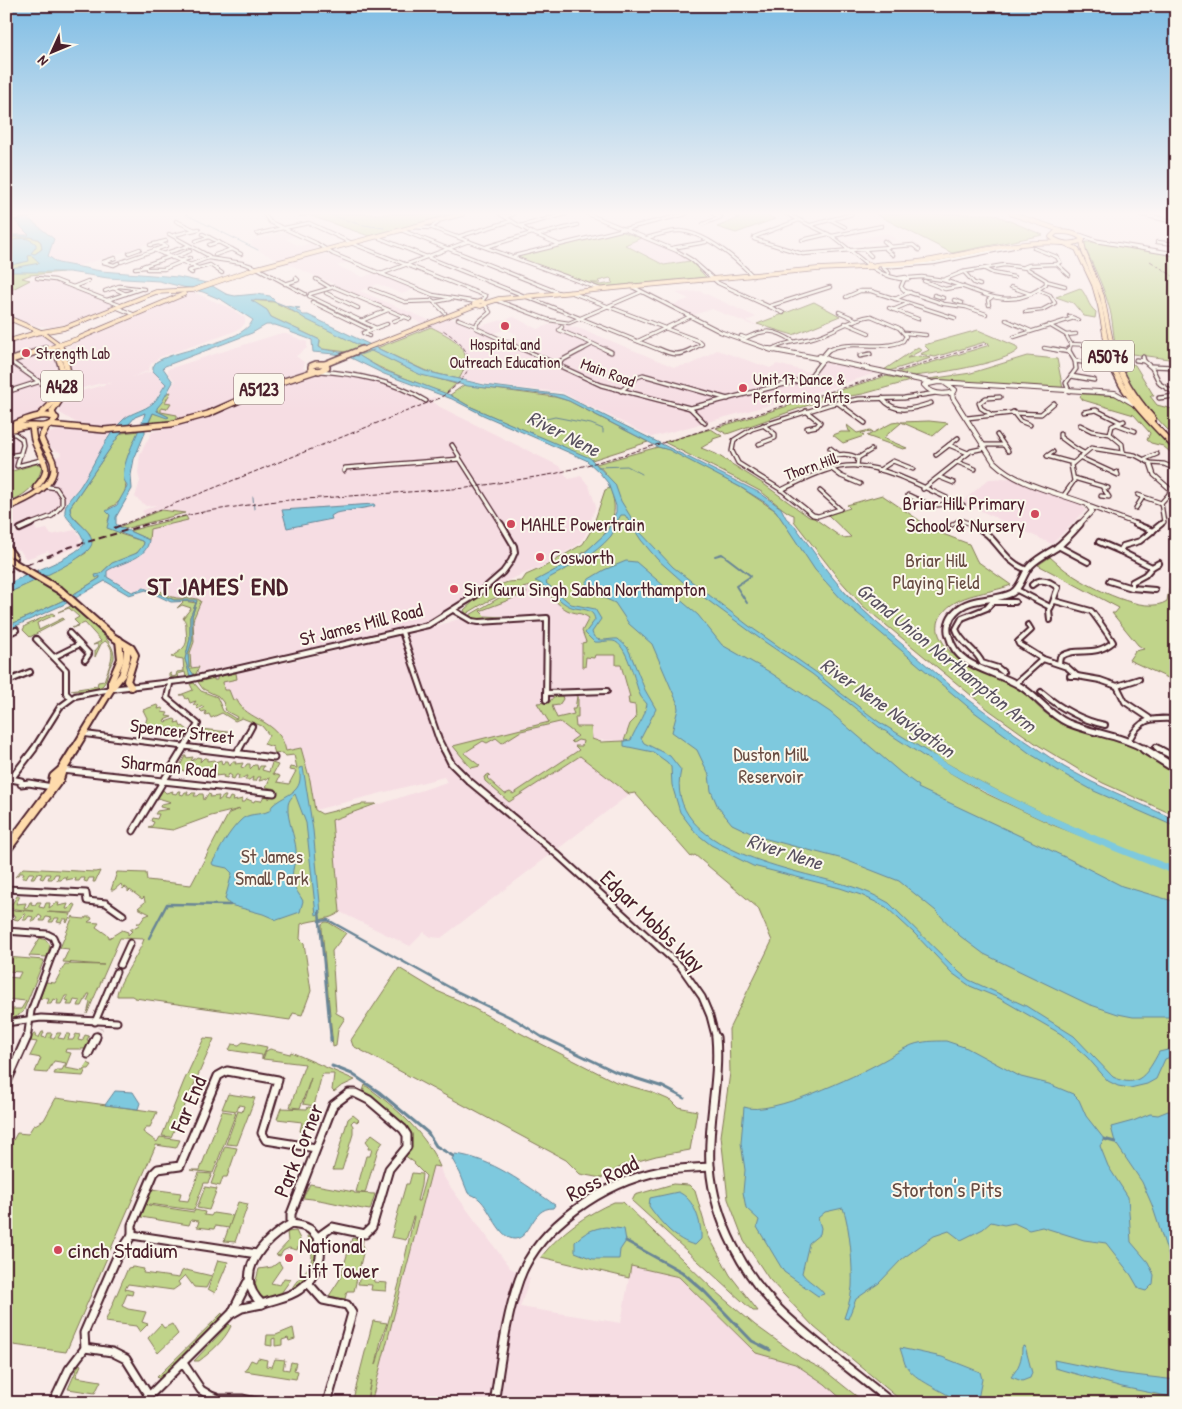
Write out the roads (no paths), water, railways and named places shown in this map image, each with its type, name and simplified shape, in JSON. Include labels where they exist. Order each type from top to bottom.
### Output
[{"type":"main road","points":[[8,361],[60,345],[135,315],[177,294],[224,280]]},
{"type":"main road","name":"A5123","points":[[48,426],[65,425],[111,430],[152,427],[199,416],[415,329],[495,299],[703,280]]},
{"type":"main road","name":"A5076","points":[[1091,280],[1100,306],[1108,358],[1124,390],[1134,404],[1176,448]]},
{"type":"main road","name":"A5076","points":[[1097,280],[1103,297],[1112,348],[1119,369],[1141,405],[1176,442]]},
{"type":"main road","points":[[6,342],[55,330],[92,318],[156,292],[177,294]]},
{"type":"main road","name":"A5123","points":[[481,303],[499,298],[528,296]]},
{"type":"main road","points":[[8,320],[41,332]]},
{"type":"main road","points":[[31,328],[55,330]]},
{"type":"main road","points":[[31,328],[34,331],[31,335]]},
{"type":"main road","name":"A428","points":[[41,332],[60,345],[69,369],[70,381],[66,393],[52,412],[54,417]]},
{"type":"main road","points":[[64,358],[67,347],[77,338]]},
{"type":"main road","name":"A428","points":[[36,418],[53,402],[64,381],[64,369],[56,352],[45,350]]},
{"type":"main road","name":"A5123","points":[[315,370],[314,364],[326,366]]},
{"type":"main road","name":"A5123","points":[[54,417],[72,424],[99,430]]},
{"type":"main road","points":[[54,417],[55,422],[48,426],[32,426],[8,431],[36,418],[54,417]]},
{"type":"main road","points":[[32,426],[30,422],[36,418]]},
{"type":"main road","name":"A428","points":[[32,426],[34,440],[48,458]]},
{"type":"main road","name":"A428","points":[[41,434],[48,426]]},
{"type":"main road","points":[[6,514],[43,486],[51,476],[54,469],[40,440],[41,434],[60,428],[99,430]]},
{"type":"main road","points":[[6,507],[36,487],[43,479],[48,458]]},
{"type":"main road","points":[[6,507],[24,500]]},
{"type":"main road","points":[[9,554],[23,568],[76,602],[127,646],[135,655],[127,681],[130,687]]},
{"type":"main road","points":[[111,689],[111,682],[121,659],[119,640]]},
{"type":"main road","points":[[6,850],[17,838],[60,777],[62,770],[111,689],[118,683],[128,658],[127,646]]},
{"type":"street","points":[[42,280],[55,280],[122,306]]},
{"type":"street","points":[[278,280],[305,294],[304,296],[334,287],[410,319]]},
{"type":"street","points":[[285,284],[298,280]]},
{"type":"street","points":[[318,280],[329,287]]},
{"type":"street","points":[[395,280],[433,295],[452,299]]},
{"type":"street","points":[[445,280],[486,296],[481,303]]},
{"type":"street","points":[[486,280],[673,355],[683,354],[702,344],[666,328],[570,292]]},
{"type":"street","points":[[527,280],[560,293]]},
{"type":"street","points":[[575,280],[600,289]]},
{"type":"street","points":[[713,280],[783,313]]},
{"type":"street","points":[[909,280],[904,280],[901,288],[932,300],[986,314]]},
{"type":"street","points":[[943,280],[963,286],[990,298],[1016,299],[1032,294],[1044,286],[1046,281],[1065,285]]},
{"type":"street","points":[[972,280],[980,285]]},
{"type":"street","points":[[72,287],[87,282],[80,281]]},
{"type":"street","points":[[927,283],[945,289]]},
{"type":"street","points":[[105,291],[119,286],[143,289],[107,301]]},
{"type":"street","points":[[630,286],[737,338],[770,350],[798,357],[828,358],[828,360],[931,382],[1115,393],[1134,404]]},
{"type":"street","points":[[941,290],[963,286]]},
{"type":"street","points":[[769,306],[830,287]]},
{"type":"street","points":[[1011,287],[1032,294]]},
{"type":"street","points":[[113,288],[126,294]]},
{"type":"street","points":[[371,289],[406,302],[468,299],[481,303],[490,312],[476,326]]},
{"type":"street","points":[[855,297],[848,296],[868,290],[955,318]]},
{"type":"street","points":[[1032,314],[1027,312],[1042,310],[1055,303],[1050,295],[1038,290]]},
{"type":"street","points":[[334,297],[345,292]]},
{"type":"street","points":[[495,299],[549,320],[569,323],[642,292]]},
{"type":"street","points":[[895,299],[910,292]]},
{"type":"street","points":[[326,294],[357,307],[362,305]]},
{"type":"street","points":[[309,295],[376,328]]},
{"type":"street","points":[[433,295],[431,297],[437,307],[445,313]]},
{"type":"street","points":[[934,295],[943,298]]},
{"type":"street","points":[[932,300],[938,296]]},
{"type":"street","points":[[987,304],[990,298]]},
{"type":"street","points":[[954,300],[960,302],[954,306]]},
{"type":"street","points":[[312,302],[368,329]]},
{"type":"street","points":[[893,310],[908,304]]},
{"type":"street","points":[[116,308],[135,315]]},
{"type":"street","points":[[889,308],[916,317]]},
{"type":"street","points":[[361,320],[388,310]]},
{"type":"street","points":[[844,310],[838,312],[855,319]]},
{"type":"street","points":[[770,350],[777,345],[819,335],[871,314],[905,333],[926,335]]},
{"type":"street","points":[[638,342],[691,316]]},
{"type":"street","points":[[1069,316],[1078,320]]},
{"type":"street","points":[[348,320],[353,317]]},
{"type":"street","points":[[394,322],[405,317]]},
{"type":"street","points":[[1014,337],[1074,318]]},
{"type":"street","name":"Main Road","points":[[458,319],[601,385],[690,408],[705,422]]},
{"type":"street","points":[[1006,320],[1031,331]]},
{"type":"street","points":[[845,323],[869,333]]},
{"type":"street","points":[[369,336],[363,333],[387,324]]},
{"type":"street","points":[[1013,326],[1017,324]]},
{"type":"street","points":[[1049,325],[1066,335],[1070,344],[1068,349],[1075,361],[1076,369],[1066,383],[1069,391]]},
{"type":"street","points":[[562,327],[558,330],[611,352]]},
{"type":"street","points":[[741,336],[747,339],[764,330],[785,336],[793,341]]},
{"type":"street","points":[[690,408],[809,378],[827,350],[837,347],[895,344],[903,341],[905,333]]},
{"type":"street","points":[[1066,335],[1076,334]]},
{"type":"street","points":[[555,364],[593,344]]},
{"type":"street","points":[[1070,344],[1091,346]]},
{"type":"street","points":[[777,345],[792,353],[809,356]]},
{"type":"street","points":[[862,346],[865,355]]},
{"type":"street","points":[[1044,348],[1069,352]]},
{"type":"street","points":[[860,356],[870,354]]},
{"type":"street","points":[[1136,360],[1143,359],[1151,366],[1160,384],[1176,395],[1167,400],[1159,398]]},
{"type":"street","points":[[8,361],[37,381],[45,384],[64,381]]},
{"type":"street","points":[[1075,361],[1096,364]]},
{"type":"street","points":[[326,366],[339,372]]},
{"type":"street","points":[[1151,366],[1176,368]]},
{"type":"street","points":[[315,370],[379,378],[402,387],[426,400]]},
{"type":"street","points":[[621,391],[637,377],[643,375],[728,399]]},
{"type":"street","points":[[1071,376],[1094,380]]},
{"type":"street","points":[[916,380],[925,388],[936,393]]},
{"type":"street","points":[[6,386],[13,390],[37,381]]},
{"type":"street","points":[[920,395],[931,382]]},
{"type":"street","points":[[945,383],[994,462],[1004,472],[1153,530]]},
{"type":"street","points":[[846,508],[816,516],[781,490],[744,467],[733,457],[732,446],[736,437],[763,425],[838,403],[936,393],[953,394],[961,386],[969,384]]},
{"type":"street","points":[[1115,393],[1124,390]]},
{"type":"street","points":[[992,415],[981,408],[979,403],[986,398],[1000,397]]},
{"type":"street","points":[[882,398],[888,406],[903,410],[931,403]]},
{"type":"street","points":[[838,403],[864,421]]},
{"type":"street","points":[[967,418],[1013,412],[1041,414],[1054,403]]},
{"type":"street","points":[[1084,412],[1096,410],[1122,422],[1112,426],[1110,434]]},
{"type":"street","points":[[806,411],[820,422],[817,426],[807,428]]},
{"type":"street","points":[[1013,412],[1020,421],[1030,425]]},
{"type":"street","points":[[1116,424],[1135,431]]},
{"type":"street","points":[[762,443],[774,440],[776,436],[763,425]]},
{"type":"street","points":[[1080,425],[1092,431],[1110,434],[1122,444],[1123,452]]},
{"type":"street","points":[[8,431],[22,439],[21,454],[16,464],[18,466],[48,458]]},
{"type":"street","points":[[1060,434],[1060,437],[1069,443],[1072,448],[1084,453]]},
{"type":"street","points":[[997,435],[1008,451]]},
{"type":"street","points":[[933,450],[938,454],[957,439],[950,438]]},
{"type":"street","points":[[923,489],[976,448],[1003,444]]},
{"type":"street","points":[[344,471],[345,468],[458,458],[459,456],[452,445]]},
{"type":"street","points":[[949,445],[968,453]]},
{"type":"street","points":[[830,448],[838,454]]},
{"type":"street","points":[[1064,495],[1074,481],[1071,470],[1073,463],[1091,448],[1097,448],[1123,452],[1145,459],[1150,463],[1154,476],[1170,489],[1169,494],[1161,503]]},
{"type":"street","points":[[858,458],[871,451]]},
{"type":"street","points":[[1048,457],[1047,454],[1053,452]]},
{"type":"street","points":[[6,456],[21,454]]},
{"type":"street","points":[[831,456],[849,454],[858,458]]},
{"type":"street","points":[[1145,459],[1156,454]]},
{"type":"street","points":[[1041,457],[1073,463]]},
{"type":"street","points":[[1079,457],[1118,475],[1117,472]]},
{"type":"street","name":"St James Mill Road","points":[[71,698],[111,689],[170,684],[199,678],[402,632],[428,625],[455,611],[508,566],[515,551],[510,538],[463,462],[458,458]]},
{"type":"street","points":[[857,466],[858,458]]},
{"type":"street","points":[[878,471],[893,460],[913,469]]},
{"type":"street","points":[[957,462],[975,469]]},
{"type":"street","points":[[1150,463],[1164,464],[1176,468]]},
{"type":"street","name":"Thorn Hill","points":[[781,490],[809,477],[857,466],[878,471],[962,506]]},
{"type":"street","points":[[833,470],[841,476],[860,484]]},
{"type":"street","points":[[939,476],[954,483]]},
{"type":"street","points":[[1074,478],[1108,488]]},
{"type":"street","points":[[20,529],[28,524],[49,518],[60,508],[62,500],[56,488],[43,486]]},
{"type":"street","points":[[1101,496],[1109,497],[1103,488]]},
{"type":"street","points":[[820,490],[840,509]]},
{"type":"street","points":[[908,495],[936,506],[944,506],[951,501]]},
{"type":"street","points":[[1138,495],[1161,503]]},
{"type":"street","points":[[1136,508],[1143,496]]},
{"type":"street","points":[[1120,550],[1123,546],[1140,541],[1164,522],[1161,503]]},
{"type":"street","points":[[1091,507],[1091,512],[1058,546],[1027,570],[1017,590],[1007,595],[972,602],[956,611],[949,622],[947,630],[949,642],[959,656],[980,668],[1016,683],[1062,720],[1082,728],[1129,740],[1176,769]]},
{"type":"street","points":[[952,525],[960,520],[983,531],[990,536],[1011,564],[1027,570]]},
{"type":"street","points":[[1102,538],[1097,542],[1120,550],[1152,567]]},
{"type":"street","points":[[1058,546],[1088,562]]},
{"type":"street","points":[[1132,588],[1132,582],[1145,575],[1152,567],[1159,563]]},
{"type":"street","points":[[1032,585],[1040,580],[1052,582],[1058,588],[1054,596],[1055,601],[1048,613],[1050,620]]},
{"type":"street","points":[[1109,580],[1117,585],[1155,590]]},
{"type":"street","points":[[1017,590],[1050,607]]},
{"type":"street","points":[[1055,601],[1092,612],[1102,629],[1113,642],[1108,648],[1096,653],[1078,652],[1062,654],[1059,663]]},
{"type":"street","points":[[972,602],[982,610]]},
{"type":"street","points":[[1003,672],[998,668],[982,663],[979,657],[971,652],[958,637],[957,625],[960,619],[966,615],[987,608],[992,602],[1015,602]]},
{"type":"street","points":[[1092,612],[1100,609]]},
{"type":"street","points":[[455,611],[472,621],[479,622],[547,618],[546,700]]},
{"type":"street","points":[[1028,625],[1031,630],[1018,642],[1043,659],[1059,663],[1073,670],[1077,676]]},
{"type":"street","points":[[7,634],[16,630]]},
{"type":"street","name":"Edgar Mobbs Way","points":[[402,632],[444,751],[457,768],[558,854],[673,959],[696,986],[712,1017],[718,1054],[710,1131],[710,1167],[716,1200],[729,1236],[748,1270],[764,1293],[799,1328],[892,1403]]},
{"type":"street","points":[[69,633],[78,641],[78,645],[89,654],[85,660]]},
{"type":"street","points":[[8,779],[39,742],[57,711],[71,698],[66,693],[66,670],[36,639]]},
{"type":"street","points":[[54,657],[78,645]]},
{"type":"street","points":[[959,656],[971,652]]},
{"type":"street","points":[[1016,683],[1043,659]]},
{"type":"street","points":[[7,683],[30,672]]},
{"type":"street","points":[[1070,676],[1100,680],[1117,686],[1125,682],[1139,680]]},
{"type":"street","points":[[133,831],[198,724],[167,698],[170,684]]},
{"type":"street","points":[[1117,686],[1126,704],[1149,718],[1176,719]]},
{"type":"street","points":[[546,693],[607,691]]},
{"type":"street","points":[[1041,692],[1069,712],[1090,722],[1105,726]]},
{"type":"street","points":[[1062,720],[1069,712]]},
{"type":"street","points":[[1129,740],[1136,726],[1149,718]]},
{"type":"street","points":[[237,753],[252,726]]},
{"type":"street","name":"Spencer Street","points":[[85,734],[274,758]]},
{"type":"street","points":[[1156,748],[1176,758]]},
{"type":"street","name":"Sharman Road","points":[[62,770],[274,793]]},
{"type":"street","points":[[8,779],[21,781],[21,784],[29,783],[52,787]]},
{"type":"street","points":[[6,836],[17,838]]},
{"type":"street","points":[[6,889],[86,894],[87,901],[106,903],[124,915]]},
{"type":"street","points":[[6,931],[47,934],[52,937],[56,944],[29,1020],[29,1034],[6,1084]]},
{"type":"street","points":[[120,965],[130,943]]},
{"type":"street","points":[[95,1022],[116,972]]},
{"type":"street","points":[[6,1023],[44,1018],[95,1022],[103,1025],[117,1022]]},
{"type":"street","points":[[88,1054],[97,1036]]},
{"type":"street","name":"Far End","points":[[132,1235],[132,1225],[154,1173],[158,1169],[180,1166],[218,1076],[222,1072],[227,1071],[278,1080],[262,1133],[263,1137],[266,1140],[316,1148]]},
{"type":"street","name":"Park Corner","points":[[291,1224],[291,1214],[333,1105],[350,1092],[362,1094],[407,1134],[407,1147],[389,1169],[369,1232],[364,1234],[332,1227],[318,1237]]},
{"type":"street","name":"Ross Road","points":[[494,1403],[509,1312],[516,1284],[529,1257],[546,1234],[565,1215],[583,1203],[642,1176],[668,1170],[710,1167]]},
{"type":"street","points":[[142,1403],[233,1311],[248,1282],[257,1254],[269,1238],[291,1224],[305,1226],[318,1237],[320,1245],[319,1261],[308,1283],[287,1297],[233,1311]]},
{"type":"street","points":[[54,1403],[69,1369],[85,1348],[84,1333],[116,1259],[132,1235],[257,1254]]},
{"type":"street","points":[[248,1282],[251,1295],[262,1304]]},
{"type":"street","points":[[308,1283],[322,1300],[347,1305],[352,1313],[327,1403]]},
{"type":"street","points":[[85,1348],[112,1352],[126,1359],[149,1396]]},
{"type":"street","points":[[183,1363],[201,1390],[210,1396],[219,1399],[242,1399],[262,1403]]},
{"type":"water","points":[[138,280],[191,280],[207,283],[226,294],[235,296],[256,294],[270,296],[276,302],[300,308],[296,309],[303,315],[308,315],[425,371],[484,385],[563,395],[760,493],[781,508],[786,518],[795,526],[848,596],[957,691],[1064,767],[1092,782],[1176,820],[1176,827],[1094,791],[1067,776],[1032,755],[973,711],[844,602],[815,570],[776,511],[740,487],[569,401],[550,395],[468,386],[421,375],[307,320],[285,306],[272,301],[251,300],[267,310],[271,317],[320,340],[319,347],[322,349],[358,355],[383,370],[450,395],[469,406],[590,458],[615,484],[621,501],[640,532],[673,567],[749,626],[817,673],[879,722],[941,760],[937,765],[879,727],[812,674],[683,582],[657,559],[641,540],[625,515],[621,515],[613,533],[604,543],[582,560],[549,578],[546,583],[571,604],[595,609],[601,619],[592,632],[596,638],[599,640],[618,639],[627,647],[645,690],[656,709],[641,738],[644,743],[670,756],[681,770],[681,798],[692,820],[712,838],[739,852],[769,864],[855,888],[889,903],[969,980],[1026,1006],[1074,1036],[1113,1077],[1122,1080],[1136,1080],[1142,1077],[1159,1052],[1176,1048],[1176,1055],[1165,1059],[1156,1079],[1147,1084],[1130,1088],[1118,1086],[1108,1081],[1087,1057],[1061,1034],[999,998],[970,986],[952,973],[886,907],[861,895],[840,888],[753,866],[711,845],[696,833],[680,812],[672,785],[671,767],[667,762],[653,752],[624,746],[624,741],[631,740],[647,704],[640,695],[630,664],[622,649],[618,643],[613,641],[594,642],[585,633],[595,620],[592,613],[566,605],[535,581],[581,556],[607,532],[616,512],[616,506],[608,483],[586,460],[483,415],[452,399],[384,374],[345,355],[313,352],[312,340],[290,332],[290,330],[275,325],[266,325],[252,333],[163,368],[173,382],[157,411],[169,417],[153,413],[134,459],[131,475],[132,489],[116,517],[116,524],[120,527],[149,540],[144,552],[107,571],[107,577],[132,592],[144,588],[174,600],[197,600],[192,616],[192,641],[188,654],[189,668],[194,675],[190,676],[185,659],[190,639],[190,617],[196,603],[193,601],[171,602],[146,590],[129,595],[105,581],[65,604],[9,629],[6,628],[6,624],[14,623],[64,600],[100,578],[100,576],[96,578],[95,575],[100,574],[112,563],[137,553],[144,544],[142,541],[107,528],[110,515],[106,511],[117,505],[127,487],[124,480],[125,465],[145,413],[135,417],[118,437],[70,507],[72,515],[88,531],[92,542],[91,546],[86,552],[66,565],[6,594],[6,585],[66,557],[84,545],[81,534],[65,514],[66,506],[81,485],[111,433],[124,419],[155,401],[166,384],[153,371],[156,362],[166,357],[236,335],[247,328],[253,320],[222,300],[203,292],[159,281]]},
{"type":"water","points":[[374,504],[375,506],[336,513],[331,516],[332,519],[287,528],[282,510]]},
{"type":"water","name":"Duston Mill Reservoir","points":[[626,561],[636,562],[698,615],[722,645],[768,671],[830,712],[901,773],[919,786],[918,788],[1122,886],[1176,902],[1176,1017],[1133,1017],[1088,1004],[984,954],[960,936],[936,911],[899,881],[843,859],[759,837],[732,824],[718,807],[711,791],[709,775],[697,750],[672,732],[678,709],[677,702],[652,644],[629,624],[615,603],[589,591],[586,583],[589,579],[604,570]]},
{"type":"water","points":[[303,767],[313,830],[321,913],[316,915],[306,823],[295,794],[289,801],[288,812],[296,849],[292,874],[293,883],[303,901],[300,912],[277,920],[230,905],[225,899],[232,873],[227,868],[213,865],[212,863],[228,836],[243,818],[269,811],[273,805],[297,788],[300,777],[299,768]]},
{"type":"water","points":[[946,1041],[967,1048],[1021,1077],[1049,1084],[1073,1094],[1079,1100],[1086,1116],[1104,1139],[1100,1146],[1108,1166],[1128,1197],[1131,1242],[1148,1262],[1154,1275],[1153,1284],[1146,1291],[1139,1289],[1131,1275],[1106,1243],[1084,1240],[1042,1227],[1029,1230],[1014,1223],[1004,1225],[991,1222],[983,1229],[961,1240],[949,1231],[934,1236],[902,1259],[879,1283],[856,1299],[848,1319],[844,1318],[851,1295],[852,1279],[849,1236],[843,1208],[825,1212],[818,1218],[821,1228],[820,1234],[809,1243],[802,1273],[824,1294],[818,1296],[784,1272],[757,1227],[759,1220],[746,1208],[743,1192],[745,1170],[741,1143],[744,1107],[756,1109],[792,1101],[834,1085],[912,1045],[924,1042]]},
{"type":"water","points":[[115,1091],[133,1092],[140,1103],[138,1109],[105,1105]]},
{"type":"water","points":[[1168,1111],[1176,1113],[1176,1265],[1171,1263],[1152,1205],[1142,1182],[1115,1142],[1111,1127],[1150,1114],[1158,1115]]},
{"type":"water","points":[[455,1154],[468,1156],[495,1166],[555,1205],[553,1208],[546,1209],[540,1213],[521,1237],[510,1238],[500,1229],[483,1203],[477,1197],[468,1193],[452,1159]]},
{"type":"water","points":[[678,1192],[684,1195],[693,1205],[696,1212],[701,1239],[695,1245],[675,1235],[663,1224],[649,1206],[650,1198]]},
{"type":"water","points":[[597,1228],[624,1229],[626,1241],[620,1250],[619,1259],[593,1259],[575,1252],[575,1242],[582,1236]]},
{"type":"water","points":[[1025,1346],[1032,1373],[1030,1378],[1022,1381],[1011,1377],[1020,1363],[1022,1347]]},
{"type":"water","points":[[900,1348],[942,1357],[980,1372],[982,1379],[978,1399],[960,1403],[923,1381],[905,1364]]},
{"type":"water","points":[[1054,1360],[1117,1373],[1176,1380],[1176,1398],[1122,1387],[1055,1368]]},
{"type":"waterway","points":[[357,356],[374,350]]},
{"type":"waterway","name":"River Nene","points":[[529,423],[555,417],[591,424],[603,429],[603,433]]},
{"type":"waterway","name":"River Nene","points":[[598,467],[627,466],[642,474]]},
{"type":"waterway","points":[[253,497],[254,509]]},
{"type":"waterway","points":[[715,556],[722,554],[751,576],[736,586],[747,603]]},
{"type":"waterway","name":"River Nene Navigation","points":[[933,759],[992,792],[1052,821],[1176,871]]},
{"type":"waterway","points":[[149,938],[167,904],[230,905]]},
{"type":"waterway","points":[[319,911],[320,921]]},
{"type":"waterway","points":[[320,921],[328,920],[458,992],[516,1020],[545,1039]]},
{"type":"waterway","points":[[320,921],[331,1039]]},
{"type":"waterway","points":[[543,1037],[616,1072],[663,1087],[684,1098]]},
{"type":"waterway","points":[[332,1066],[352,1074],[379,1092],[428,1133],[436,1146],[453,1156]]},
{"type":"waterway","points":[[1104,1139],[1115,1142]]},
{"type":"waterway","points":[[626,1241],[682,1272],[704,1291],[752,1341],[770,1350]]},
{"type":"tunnel","points":[[97,1036],[101,1028]]},
{"type":"railway","points":[[121,525],[440,398],[461,381],[469,364],[468,356],[463,348],[443,330]]},
{"type":"railway","points":[[143,525],[208,511],[276,501],[467,488],[554,474],[623,455],[989,343]]},
{"type":"railway","points":[[114,528],[124,524]]},
{"type":"railway","points":[[6,573],[70,547],[148,524]]},
{"type":"place","name":"Hospital and Outreach Education","points":[[505,326]]},
{"type":"place","name":"Strength Lab","points":[[26,353]]},
{"type":"place","name":"Unit 17 Dance & Performing Arts","points":[[743,388]]},
{"type":"place","name":"Briar Hill Primary School & Nursery","points":[[1035,514]]},
{"type":"place","name":"MAHLE Powertrain","points":[[511,524]]},
{"type":"place","name":"Cosworth","points":[[540,557]]},
{"type":"place","name":"Siri Guru Singh Sabha Northampton","points":[[454,589]]},
{"type":"place","name":"cinch Stadium","points":[[58,1250]]},
{"type":"place","name":"National Lift Tower","points":[[289,1258]]},
{"type":"district","name":"ST JAMES' END","points":[[218,586]]},
{"type":"park label","name":"Briar Hill Playing Field","points":[[936,571]]},
{"type":"park label","name":"St James Small Park","points":[[272,867]]},
{"type":"park label","name":"Storton's Pits","points":[[947,1189]]},
{"type":"water label","name":"Grand Union Northampton Arm","points":[[947,657]]}]
